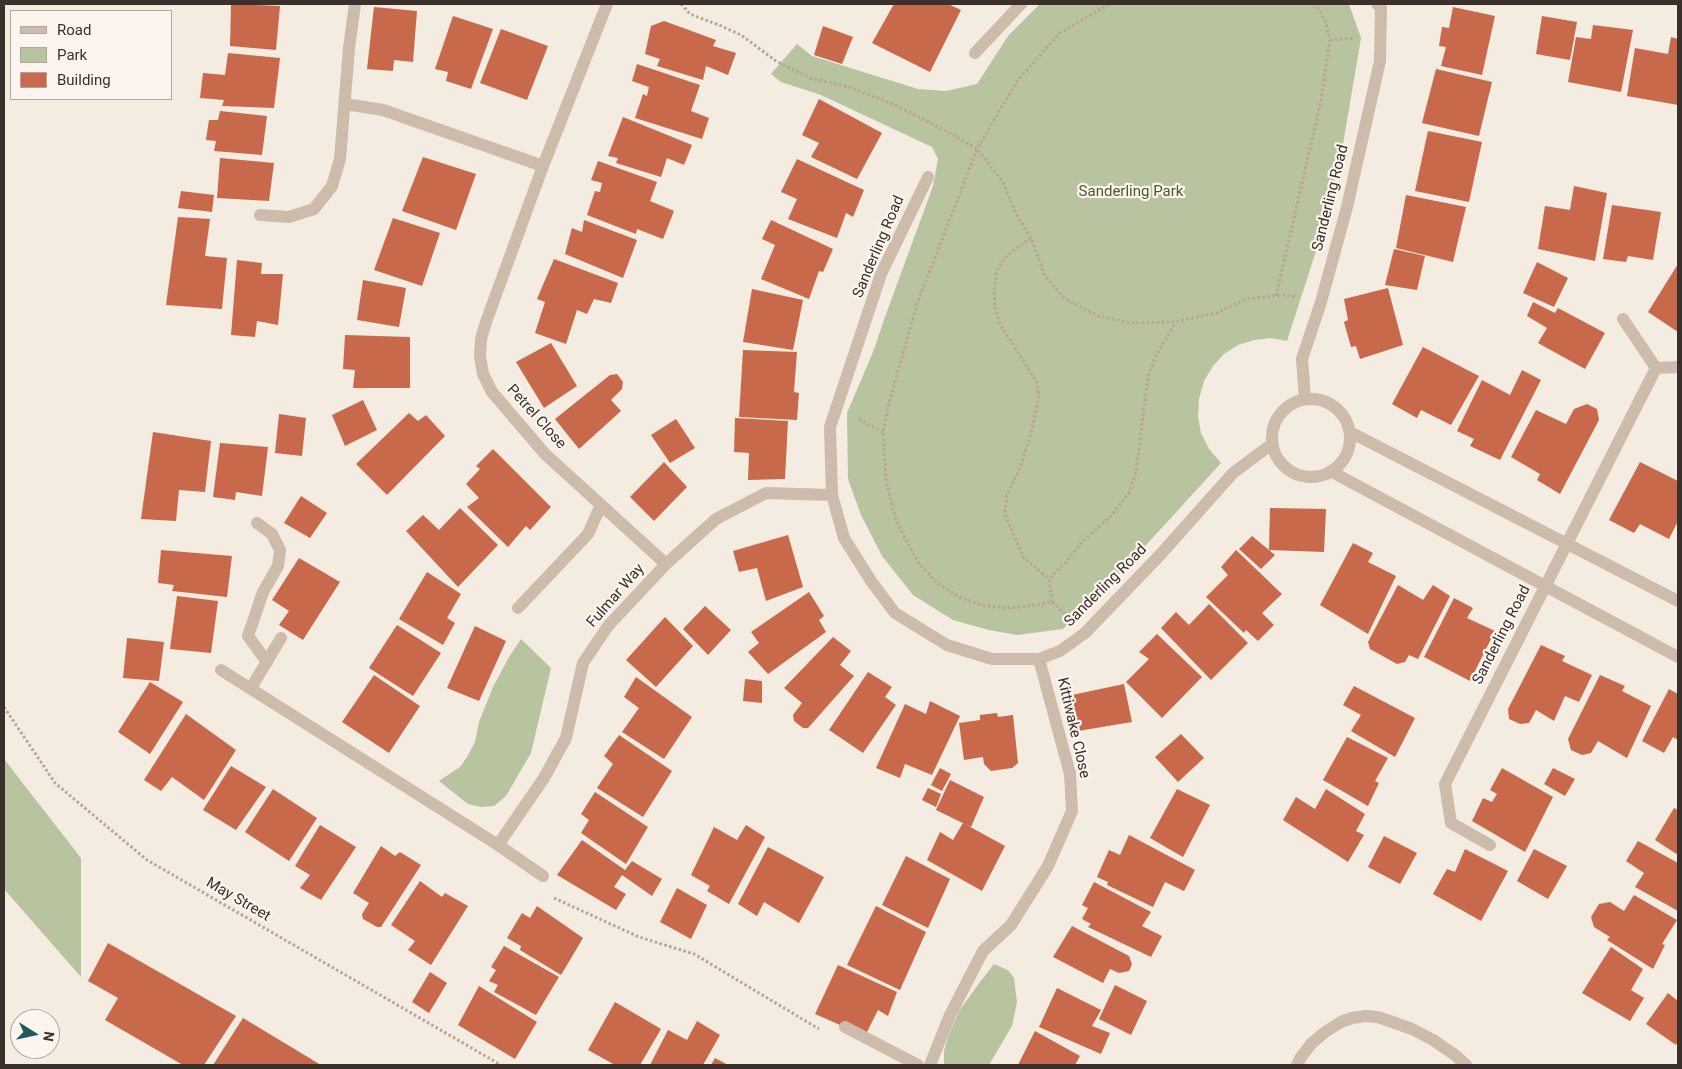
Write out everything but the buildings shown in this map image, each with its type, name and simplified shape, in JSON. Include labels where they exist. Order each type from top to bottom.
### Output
[{"type":"street","points":[[260,215],[289,217],[314,209],[332,186],[340,159],[349,48],[355,4]]},
{"type":"street","name":"Petrel Close","points":[[607,4],[543,166],[486,322],[481,339],[480,356],[483,374],[492,392],[545,454],[666,564]]},
{"type":"street","points":[[975,53],[1021,4]]},
{"type":"street","name":"Sanderling Road","points":[[1305,399],[1302,358],[1347,207],[1380,61],[1383,5]]},
{"type":"street","points":[[345,104],[383,110],[543,166]]},
{"type":"street","name":"Sanderling Road","points":[[928,177],[881,274],[830,426],[832,495],[844,538],[871,581],[895,613],[947,645],[992,659],[1039,659],[1060,650],[1085,633],[1234,474],[1272,444]]},
{"type":"street","points":[[1623,319],[1656,368],[1678,367]]},
{"type":"street","name":"Sanderling Road","points":[[1490,844],[1451,823],[1445,784],[1656,368]]},
{"type":"street","points":[[1305,399],[1320,400],[1334,406],[1345,418],[1350,432],[1349,448],[1343,462],[1332,472],[1317,477],[1302,477],[1288,470],[1277,459],[1272,444],[1272,428],[1279,415],[1290,404],[1305,399]]},
{"type":"street","points":[[1350,432],[1678,601]]},
{"type":"street","name":"Sanderling Road","points":[[1332,472],[1678,657]]},
{"type":"street","name":"Fulmar Way","points":[[498,845],[544,778],[566,738],[583,663],[608,626],[666,564],[716,519],[766,493],[832,495]]},
{"type":"street","points":[[518,608],[588,534],[601,505]]},
{"type":"street","points":[[257,523],[272,534],[280,550],[278,566],[263,592],[248,636],[267,662]]},
{"type":"street","points":[[251,688],[281,638]]},
{"type":"street","name":"Kittiwake Close","points":[[930,1065],[950,1015],[983,951],[1011,926],[1048,866],[1072,811],[1070,774],[1039,659]]},
{"type":"street","points":[[221,670],[498,845],[543,876]]},
{"type":"street","points":[[1297,1065],[1312,1044],[1325,1032],[1341,1022],[1365,1016],[1378,1017],[1412,1029],[1433,1040],[1466,1065]]},
{"type":"street","points":[[844,1027],[918,1065]]},
{"type":"path","points":[[681,4],[690,14],[742,35],[776,61],[810,78],[848,87],[893,104],[941,128],[977,149],[1003,182],[1016,214],[1030,238],[1045,276],[1064,298],[1098,316],[1132,323],[1176,322],[1216,313],[1246,299],[1283,295],[1320,302]]},
{"type":"path","points":[[1052,602],[1005,608],[981,604],[961,598],[938,583],[918,562],[896,521],[886,479],[883,432],[917,304],[977,149],[1018,80],[1060,33],[1110,4]]},
{"type":"path","points":[[1276,296],[1321,101],[1330,40],[1325,20],[1315,4]]},
{"type":"path","points":[[1030,238],[1007,255],[997,270],[994,290],[995,308],[1000,324],[1037,382],[1039,396],[1032,433],[1020,468],[1007,494],[1005,514],[1024,557],[1049,579],[1052,602],[1085,633]]},
{"type":"path","points":[[1049,579],[1083,541],[1110,517],[1129,493],[1136,472],[1148,376],[1155,358],[1176,322]]},
{"type":"path","name":"May Street","points":[[4,707],[55,783],[148,860],[501,1065]]},
{"type":"path","points":[[543,876],[540,891],[639,936],[694,954],[818,1029],[844,1027]]},
{"type":"green space","name":"Sanderling Park","points":[[1040,4],[1349,4],[1361,38],[1342,150],[1317,248],[1287,341],[1271,338],[1254,340],[1238,345],[1224,354],[1213,366],[1204,381],[1199,399],[1198,416],[1201,433],[1209,449],[1221,463],[1095,601],[1063,629],[1017,635],[989,630],[953,620],[913,595],[882,556],[861,515],[848,479],[847,413],[873,352],[933,186],[938,159],[932,147],[821,95],[781,82],[771,74],[797,44],[812,56],[918,89],[946,91],[977,84],[1008,36]]},
{"type":"green space","points":[[521,639],[551,668],[531,753],[506,796],[494,806],[481,807],[468,804],[439,781],[460,767],[467,757],[475,742],[479,722],[493,687]]},
{"type":"green space","points":[[4,759],[81,858],[81,977],[4,889]]},
{"type":"green space","points":[[994,964],[1008,970],[1014,978],[1017,1002],[1012,1026],[989,1065],[944,1065],[944,1051],[959,1011]]}]
